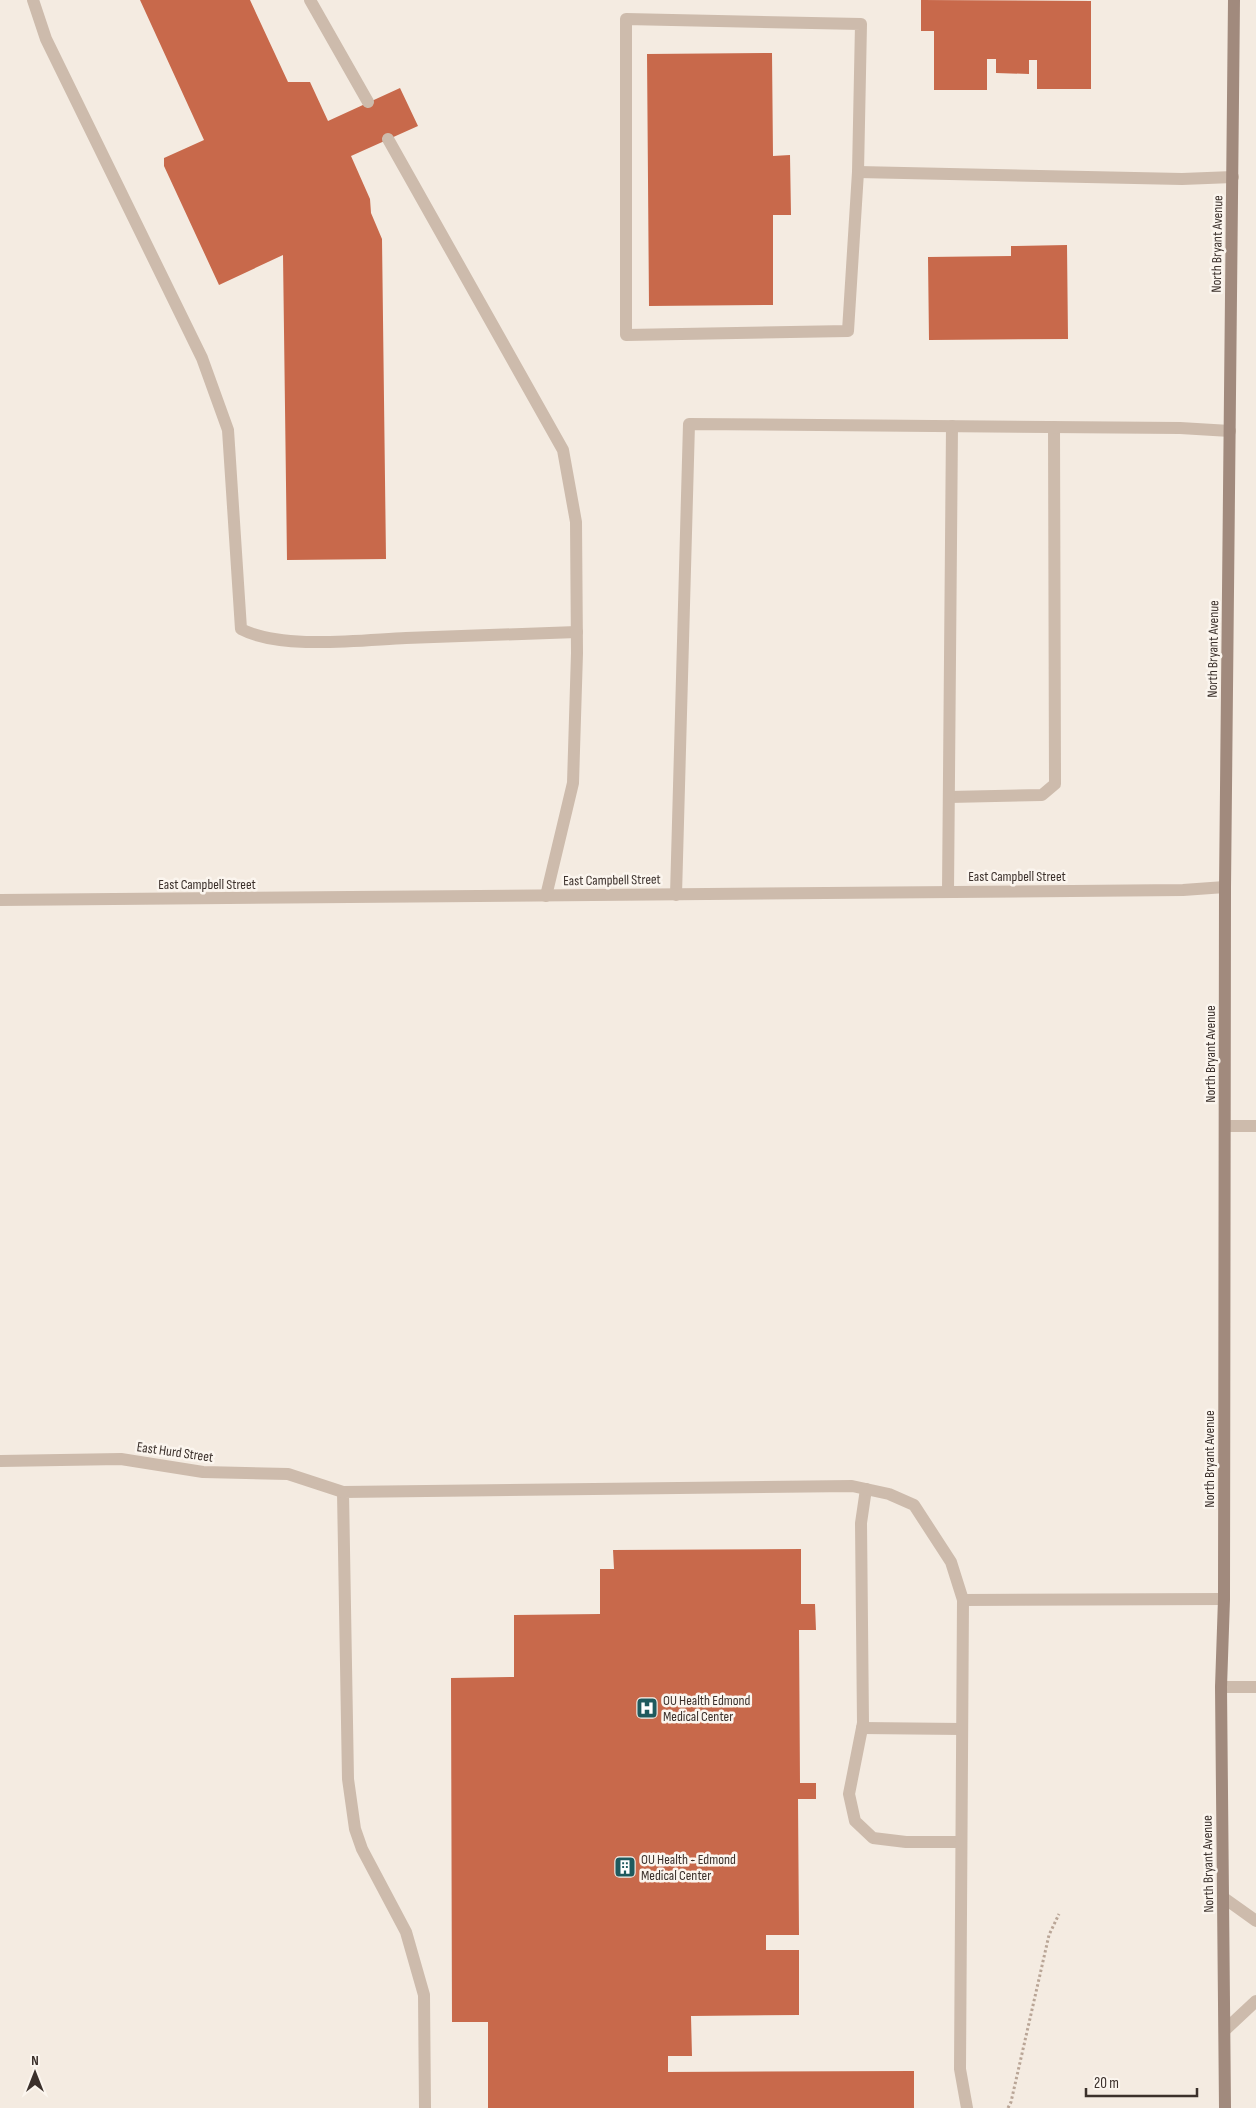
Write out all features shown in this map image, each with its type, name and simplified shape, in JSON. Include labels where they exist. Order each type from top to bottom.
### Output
[{"type":"main road","name":"North Bryant Avenue","points":[[1225,2108],[1226,2029],[1221,1687],[1224,1599],[1225,887],[1234,0]]},
{"type":"street","points":[[33,0],[46,39],[202,358],[228,430],[241,628],[252,635],[275,640],[328,641],[577,632]]},
{"type":"street","points":[[310,0],[368,102]]},
{"type":"street","points":[[626,19],[861,24],[858,172],[848,331],[626,335],[626,19]]},
{"type":"street","points":[[388,139],[563,450],[576,522],[577,632],[573,783],[546,896]]},
{"type":"street","points":[[858,172],[1182,179],[1233,177]]},
{"type":"street","points":[[676,894],[689,424],[1180,428],[1230,431]]},
{"type":"street","points":[[948,892],[952,426]]},
{"type":"street","points":[[948,797],[1042,795],[1055,784],[1054,427]]},
{"type":"street","name":"East Campbell Street","points":[[0,900],[1183,890],[1225,887]]},
{"type":"street","points":[[1224,1126],[1256,1126]]},
{"type":"street","name":"East Hurd Street","points":[[0,1461],[120,1459],[203,1472],[288,1474],[343,1492],[852,1486],[889,1494],[914,1505],[950,1562],[963,1600],[960,2069],[966,2108]]},
{"type":"street","points":[[866,1489],[861,1523],[862,1728],[849,1794],[855,1821],[874,1838],[906,1842],[961,1842]]},
{"type":"street","points":[[343,1492],[348,1779],[355,1829],[362,1848],[406,1932],[424,1995],[425,2108]]},
{"type":"street","points":[[963,1600],[1224,1599]]},
{"type":"street","points":[[1221,1687],[1256,1687]]},
{"type":"street","points":[[862,1728],[962,1729]]},
{"type":"street","points":[[1224,1898],[1256,1921]]},
{"type":"street","points":[[1226,2029],[1256,2001]]},
{"type":"path","points":[[1008,2108],[1011,2102],[1049,1935],[1059,1914]]},
{"type":"building","points":[[140,0],[250,0],[288,82],[310,82],[328,121],[400,88],[418,126],[351,156],[370,199],[371,213],[382,239],[386,559],[287,560],[283,255],[219,285],[164,166],[164,158],[204,140]]},
{"type":"building","points":[[921,0],[1091,1],[1091,89],[1037,89],[1037,60],[1029,60],[1029,74],[996,73],[996,59],[987,59],[987,90],[934,90],[934,31],[921,31]]},
{"type":"building","points":[[772,53],[773,156],[790,155],[791,215],[773,215],[773,305],[649,306],[647,54]]},
{"type":"building","points":[[1067,245],[1068,339],[929,340],[928,257],[1011,256],[1011,246]]},
{"type":"building","name":"OU Health - Edmond Medical Center","points":[[801,1549],[801,1604],[815,1604],[816,1630],[799,1630],[800,1783],[816,1783],[816,1799],[798,1799],[799,1935],[766,1935],[766,1950],[799,1950],[799,2015],[691,2016],[692,2056],[668,2056],[668,2072],[914,2071],[914,2108],[488,2108],[488,2022],[452,2022],[451,1678],[514,1677],[514,1615],[600,1614],[600,1569],[614,1569],[613,1550]]},
{"type":"place","name":"OU Health Edmond Medical Center","points":[[647,1708]]},
{"type":"place","name":"OU Health - Edmond Medical Center","points":[[625,1867]]}]
